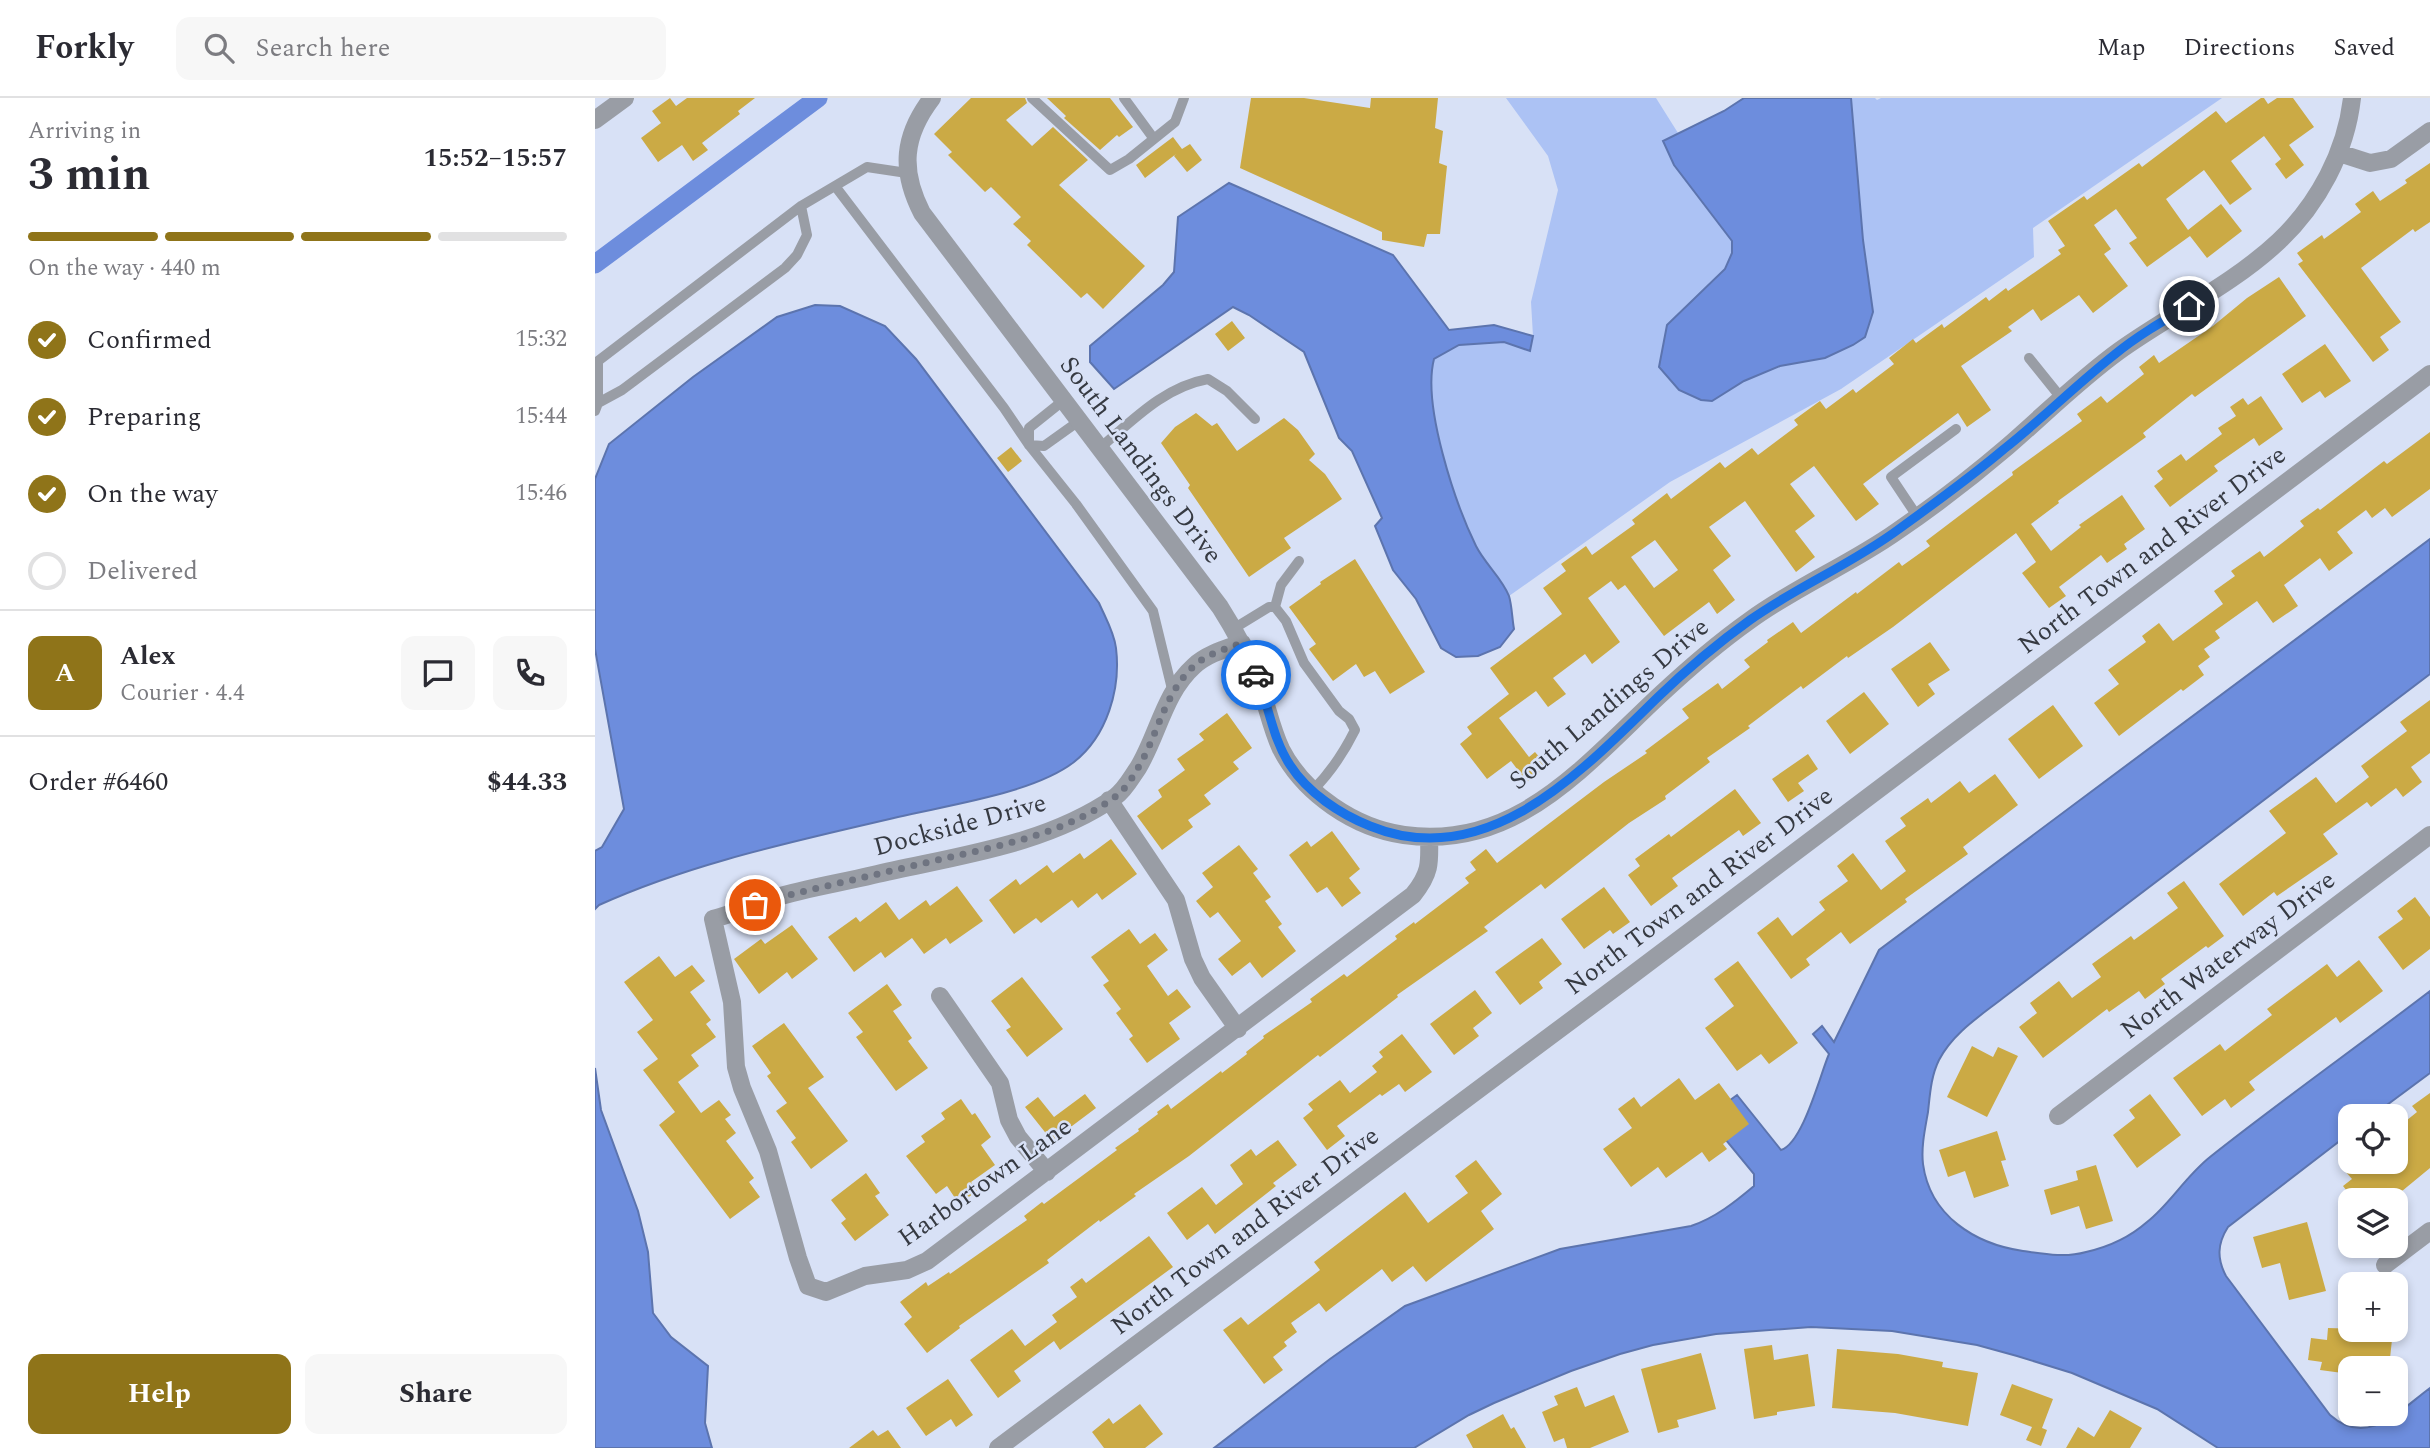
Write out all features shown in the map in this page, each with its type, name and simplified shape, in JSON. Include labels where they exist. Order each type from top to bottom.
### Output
[{"type":"street","points":[[595,120],[625,98]]},
{"type":"street","name":"South Landings Drive","points":[[932,98],[920,114],[907,153],[907,173],[913,195],[922,213],[1220,607],[1238,636],[1259,680],[1279,746],[1290,766],[1313,790],[1358,821],[1380,830],[1429,837],[1478,831],[1530,808],[1605,749],[1696,663],[1751,620],[1861,556],[1917,516],[2004,450],[2116,353],[2219,287],[2280,240],[2314,198],[2339,153],[2352,98]]},
{"type":"street","points":[[2339,153],[2370,163],[2391,159],[2430,131]]},
{"type":"street","name":"North Town and River Drive","points":[[998,1448],[1628,978],[2430,373]]},
{"type":"street","name":"Dockside Drive","points":[[734,913],[776,898],[1012,843],[1071,823],[1116,796],[1130,781],[1144,758],[1173,694],[1195,666],[1238,636]]},
{"type":"street","points":[[1109,800],[1176,900],[1193,959],[1202,978],[1238,1029]]},
{"type":"street","name":"North Waterway Drive","points":[[2058,1116],[2430,835]]},
{"type":"street","name":"Harbortown Lane","points":[[734,913],[713,919],[732,1002],[736,1067],[768,1151],[797,1258],[808,1286],[826,1292],[866,1276],[907,1270],[927,1261],[1238,1029],[1413,895],[1425,880],[1430,859],[1429,837]]},
{"type":"street","points":[[940,996],[1000,1083],[1009,1121],[1018,1138],[1047,1172]]},
{"type":"street","points":[[2385,1265],[2430,1231]]},
{"type":"lane","points":[[1032,98],[1110,170],[1129,159],[1175,122],[1184,98]]},
{"type":"lane","points":[[1124,98],[1154,139]]},
{"type":"lane","points":[[596,407],[596,363],[801,206],[867,167],[907,173]]},
{"type":"lane","points":[[835,186],[1004,408],[1153,611],[1173,694]]},
{"type":"lane","points":[[596,407],[785,268],[797,255],[807,235],[801,206]]},
{"type":"lane","points":[[2029,358],[2062,399]]},
{"type":"lane","points":[[1100,448],[1166,393],[1189,382],[1208,379],[1227,391],[1255,419]]},
{"type":"lane","points":[[1029,445],[1029,428],[1064,400]]},
{"type":"lane","points":[[1029,445],[1044,446],[1079,421]]},
{"type":"lane","points":[[1917,516],[1891,477],[1956,429]]},
{"type":"lane","points":[[1275,607],[1281,585],[1299,561]]},
{"type":"lane","points":[[1238,636],[1269,607],[1275,607]]},
{"type":"lane","points":[[1275,607],[1286,621],[1304,663],[1355,730],[1326,776],[1313,790]]},
{"type":"shaded area","points":[[1506,98],[1656,98],[1678,133],[1724,111],[1744,98],[2222,98],[2033,228],[2034,257],[1841,389],[1670,482],[1509,596],[1476,546],[1458,505],[1436,428],[1431,379],[1434,359],[1459,345],[1504,342],[1530,350],[1533,336],[1531,302],[1558,190],[1548,156]]},
{"type":"shaded area","points":[[1744,98],[1851,98],[1863,240],[1873,312],[1865,337],[1853,345],[1825,358],[1780,366],[1744,381],[1712,401],[1701,400],[1679,390],[1659,367],[1667,325],[1725,269],[1732,253],[1732,241],[1674,165],[1663,141],[1724,111]]},
{"type":"shaded area","points":[[1229,183],[1393,255],[1449,330],[1494,325],[1533,336],[1530,351],[1504,342],[1459,345],[1434,359],[1431,378],[1436,427],[1450,480],[1476,546],[1506,589],[1510,600],[1514,629],[1500,647],[1478,656],[1456,657],[1441,648],[1416,599],[1393,570],[1375,526],[1382,518],[1352,451],[1339,438],[1304,352],[1233,307],[1114,389],[1090,362],[1090,346],[1163,285],[1174,272],[1178,217]]},
{"type":"shaded area","points":[[815,305],[840,306],[885,326],[916,359],[1099,603],[1116,648],[1116,679],[1109,711],[1095,739],[1074,762],[1037,782],[990,797],[746,854],[672,876],[599,905],[595,909],[595,851],[602,847],[624,809],[595,649],[595,479],[609,444],[693,377],[777,317]]},
{"type":"shaded area","points":[[2430,539],[2430,674],[1959,1033],[1945,1050],[1934,1072],[1923,1164],[1927,1182],[1945,1213],[1972,1234],[1988,1242],[2047,1254],[2070,1255],[2102,1247],[2126,1237],[2140,1227],[2163,1207],[2210,1157],[2430,991],[2430,1073],[2388,1104],[2338,1104],[2338,1142],[2228,1227],[2219,1252],[2226,1276],[2330,1415],[2338,1420],[2338,1426],[2408,1426],[2408,1404],[2430,1388],[2430,1448],[2218,1448],[2157,1409],[2072,1373],[2017,1356],[1977,1345],[1892,1331],[1811,1327],[1716,1334],[1620,1354],[1494,1403],[1414,1448],[1214,1448],[1330,1359],[1405,1306],[1560,1249],[1691,1226],[1732,1204],[1754,1186],[1754,1174],[1707,1117],[1737,1095],[1781,1150],[1789,1145],[1797,1135],[1810,1107],[1829,1054],[1813,1034],[1822,1026],[1834,1042],[1879,950]]},
{"type":"shaded area","points":[[595,1068],[601,1110],[638,1211],[648,1252],[653,1313],[671,1337],[708,1366],[705,1423],[712,1448],[595,1448]]},
{"type":"building","points":[[670,98],[676,106],[687,98],[755,98],[738,111],[740,114],[702,143],[708,150],[693,161],[682,145],[658,162],[641,138],[661,123],[652,111]]},
{"type":"building","points":[[971,98],[1025,98],[1027,103],[1006,120],[1032,146],[1053,127],[1088,160],[1059,185],[1145,266],[1103,309],[1087,293],[1081,298],[1027,245],[1031,241],[1013,224],[1021,217],[991,187],[985,192],[948,155],[952,152],[934,134]]},
{"type":"building","points":[[1047,98],[1110,98],[1133,127],[1119,137],[1117,135],[1100,150],[1064,118],[1066,116]]},
{"type":"building","points":[[1251,98],[1304,98],[1370,108],[1371,98],[1438,98],[1435,128],[1443,131],[1439,163],[1447,166],[1440,234],[1427,234],[1424,247],[1382,240],[1382,232],[1240,168]]},
{"type":"building","points":[[2261,98],[2268,104],[2277,98],[2293,98],[2314,127],[2289,145],[2304,165],[2286,179],[2275,164],[2281,159],[2264,136],[2231,161],[2252,189],[2230,205],[2204,170],[2166,199],[2188,230],[2221,204],[2242,231],[2207,258],[2190,236],[2147,267],[2129,243],[2137,238],[2116,209],[2094,225],[2111,249],[2104,254],[2128,286],[2093,313],[2079,295],[2041,321],[2033,309],[2008,327],[2012,331],[1961,366],[1991,410],[1967,427],[1958,413],[1863,484],[1879,504],[1856,521],[1814,466],[1790,484],[1815,516],[1795,531],[1815,557],[1796,572],[1745,501],[1709,527],[1731,556],[1713,570],[1735,600],[1717,614],[1709,602],[1664,636],[1625,585],[1618,590],[1611,581],[1588,598],[1620,642],[1592,664],[1585,654],[1553,678],[1566,694],[1548,707],[1536,691],[1499,718],[1529,757],[1535,752],[1547,766],[1527,782],[1511,761],[1487,779],[1460,744],[1472,734],[1467,727],[1509,694],[1490,668],[1562,614],[1543,588],[1566,571],[1561,564],[1586,546],[1592,555],[1635,524],[1632,520],[1667,493],[1671,499],[1720,462],[1725,468],[1752,448],[1758,455],[1798,425],[1794,420],[1820,401],[1826,409],[1853,389],[1856,393],[1894,364],[1889,358],[1913,339],[1916,343],[1942,324],[1944,328],[1986,297],[1989,301],[2006,288],[2008,291],[2061,254],[2058,250],[2065,246],[2048,221],[2084,196],[2087,200],[2139,163],[2142,167],[2216,111],[2226,123]],"holes":[[[1655,540],[1678,570],[1654,588],[1631,557]]]},
{"type":"building","points":[[1173,137],[1182,149],[1190,144],[1202,160],[1187,172],[1174,156],[1176,154],[1145,178],[1136,165]]},
{"type":"building","points":[[2430,163],[2430,222],[2415,232],[2413,229],[2361,268],[2401,322],[2380,337],[2389,350],[2373,362],[2298,264],[2303,261],[2297,253],[2322,235],[2324,239],[2361,212],[2355,204],[2373,191],[2380,201]]},
{"type":"building","points":[[2279,277],[2306,316],[2195,397],[2192,394],[2143,433],[2146,437],[2031,524],[2051,551],[2081,527],[2079,525],[2122,495],[2145,529],[2124,544],[2127,549],[2107,563],[2101,555],[2059,587],[2066,596],[2049,608],[2022,573],[2036,562],[2016,533],[1893,627],[1848,658],[1847,656],[1803,689],[1801,686],[1748,726],[1750,728],[1707,758],[1710,762],[1665,796],[1666,799],[1629,823],[1545,889],[1541,884],[1484,927],[1488,931],[1397,995],[1398,997],[1320,1057],[1318,1055],[1189,1156],[1047,1260],[1049,1263],[959,1326],[960,1328],[927,1353],[904,1324],[912,1317],[900,1302],[926,1282],[928,1286],[949,1272],[950,1274],[1027,1220],[1024,1216],[1117,1150],[1115,1148],[1139,1131],[1138,1129],[1158,1114],[1157,1112],[1168,1104],[1171,1109],[1221,1071],[1222,1073],[1247,1054],[1263,1036],[1312,1002],[1310,999],[1344,974],[1347,977],[1397,939],[1395,936],[1469,883],[1465,878],[1476,870],[1470,862],[1486,849],[1497,863],[1647,753],[1645,751],[1689,718],[1682,709],[1718,683],[1722,689],[1750,667],[1744,660],[1768,642],[1767,640],[1793,622],[1801,633],[1899,562],[1902,566],[1930,546],[1926,541],[2013,475],[2012,472],[2082,421],[2077,414],[2101,396],[2107,403],[2144,374],[2139,367],[2154,355],[2159,363]]},
{"type":"building","points":[[1232,321],[1245,338],[1228,351],[1215,334]]},
{"type":"building","points":[[2325,344],[2351,381],[2325,398],[2320,391],[2302,403],[2282,374]]},
{"type":"building","points":[[2261,396],[2283,429],[2259,446],[2254,438],[2214,466],[2218,471],[2170,507],[2154,486],[2163,479],[2157,471],[2181,454],[2186,461],[2222,434],[2218,428],[2236,416],[2230,407],[2243,398],[2248,405]]},
{"type":"building","points":[[1196,413],[1212,426],[1217,423],[1237,451],[1284,418],[1298,430],[1315,454],[1309,460],[1325,474],[1342,499],[1284,538],[1291,548],[1249,577],[1188,488],[1190,485],[1161,443],[1175,427]]},
{"type":"building","points":[[2430,432],[2430,489],[2392,517],[2385,508],[2372,518],[2366,510],[2337,532],[2353,553],[2329,571],[2320,558],[2284,585],[2298,606],[2273,623],[2257,601],[2215,631],[2220,638],[2204,649],[2210,657],[2198,666],[2204,675],[2119,736],[2094,703],[2119,684],[2108,670],[2146,642],[2142,636],[2159,623],[2173,641],[2223,604],[2214,591],[2235,576],[2231,571],[2260,551],[2264,557],[2304,526],[2300,521],[2318,508],[2320,510],[2384,461],[2387,464]]},
{"type":"building","points":[[1011,447],[1022,461],[1008,472],[997,458]]},
{"type":"building","points":[[1355,559],[1425,672],[1390,694],[1375,671],[1364,677],[1356,664],[1333,681],[1309,649],[1316,644],[1289,607]]},
{"type":"building","points":[[1930,642],[1950,670],[1928,684],[1935,694],[1918,707],[1891,669]]},
{"type":"building","points":[[1864,692],[1889,724],[1850,754],[1826,721]]},
{"type":"building","points":[[2430,700],[2430,753],[2411,767],[2422,782],[2403,797],[2396,788],[2371,807],[2367,802],[2323,834],[2338,854],[2277,896],[2274,892],[2243,916],[2219,884],[2286,833],[2269,811],[2316,777],[2336,803],[2369,777],[2361,766],[2407,731],[2400,722]]},
{"type":"building","points":[[2053,705],[2083,746],[2039,779],[2008,739]]},
{"type":"building","points":[[1227,713],[1252,748],[1233,762],[1239,769],[1204,795],[1211,804],[1188,820],[1193,827],[1162,850],[1137,816],[1162,797],[1158,790],[1185,770],[1177,759],[1204,740],[1199,734]]},
{"type":"building","points":[[1808,754],[1818,769],[1798,783],[1804,791],[1788,802],[1772,779]]},
{"type":"building","points":[[1995,774],[2018,805],[1963,847],[1968,854],[1905,899],[1907,902],[1850,944],[1841,932],[1806,959],[1810,965],[1791,979],[1757,933],[1778,917],[1792,936],[1825,910],[1819,902],[1848,881],[1837,866],[1853,853],[1881,890],[1906,871],[1885,841],[1906,826],[1900,818],[1928,798],[1931,803],[1960,781],[1969,793]]},
{"type":"building","points":[[1735,789],[1761,823],[1743,836],[1739,830],[1672,878],[1678,886],[1651,906],[1628,875],[1640,866],[1635,859],[1669,834],[1671,837]]},
{"type":"building","points":[[1332,831],[1360,869],[1349,878],[1361,893],[1342,907],[1327,887],[1317,893],[1289,855],[1307,841],[1311,847]]},
{"type":"building","points":[[1111,839],[1137,874],[1102,900],[1097,893],[1078,908],[1072,900],[1041,923],[1036,918],[1014,934],[989,900],[1016,879],[1020,885],[1047,865],[1053,873],[1080,853],[1084,859]]},
{"type":"building","points":[[1239,845],[1258,869],[1253,873],[1271,897],[1265,901],[1282,924],[1278,927],[1296,951],[1262,978],[1250,962],[1232,976],[1218,959],[1241,941],[1218,912],[1210,918],[1196,901],[1213,887],[1202,873]]},
{"type":"building","points":[[2184,881],[2224,936],[2161,979],[2165,984],[2145,999],[2139,991],[2109,1012],[2107,1009],[2043,1058],[2019,1027],[2037,1013],[2030,1003],[2059,981],[2072,998],[2101,977],[2092,964],[2131,936],[2134,940],[2178,908],[2167,893]]},
{"type":"building","points":[[957,886],[983,921],[950,944],[946,938],[924,954],[912,938],[885,958],[881,952],[854,972],[828,937],[856,917],[860,922],[886,902],[899,920],[926,900],[930,906]]},
{"type":"building","points":[[1604,887],[1630,922],[1613,934],[1610,930],[1584,949],[1561,919]]},
{"type":"building","points":[[2415,897],[2430,917],[2430,949],[2403,970],[2378,937],[2403,919],[2397,911]]},
{"type":"building","points":[[792,925],[818,959],[792,979],[787,972],[759,994],[734,959],[761,939],[765,944]]},
{"type":"building","points":[[1129,929],[1140,944],[1155,933],[1168,950],[1147,966],[1168,996],[1177,989],[1191,1007],[1169,1023],[1180,1039],[1147,1063],[1129,1039],[1133,1036],[1116,1013],[1121,1009],[1103,985],[1109,981],[1091,957]]},
{"type":"building","points":[[1542,938],[1562,964],[1539,982],[1543,988],[1520,1005],[1495,972]]},
{"type":"building","points":[[659,956],[675,977],[692,965],[705,981],[690,992],[711,1020],[706,1024],[716,1037],[691,1055],[699,1066],[678,1082],[701,1113],[719,1100],[731,1115],[725,1119],[736,1133],[726,1141],[754,1178],[749,1182],[760,1197],[730,1219],[659,1125],[675,1112],[643,1070],[658,1059],[637,1032],[653,1020],[624,982]]},
{"type":"building","points":[[2359,960],[2383,991],[2340,1023],[2336,1017],[2249,1082],[2255,1090],[2231,1108],[2225,1099],[2202,1116],[2173,1078],[2220,1044],[2225,1051],[2272,1015],[2267,1009],[2327,964],[2337,977]]},
{"type":"building","points":[[1738,961],[1798,1043],[1769,1064],[1761,1054],[1737,1071],[1705,1028],[1734,1006],[1714,979]]},
{"type":"building","points":[[1022,977],[1063,1029],[1027,1057],[1006,1030],[1011,1027],[991,1001]]},
{"type":"building","points":[[887,984],[902,1005],[893,1011],[912,1038],[908,1041],[928,1068],[896,1091],[856,1037],[863,1032],[848,1013]]},
{"type":"building","points":[[1475,990],[1492,1013],[1473,1028],[1479,1036],[1454,1055],[1430,1024]]},
{"type":"building","points":[[784,1023],[824,1077],[808,1088],[848,1141],[811,1169],[791,1142],[796,1138],[776,1111],[787,1103],[767,1076],[771,1073],[752,1046]]},
{"type":"building","points":[[1402,1034],[1432,1072],[1405,1092],[1399,1084],[1382,1096],[1380,1094],[1337,1126],[1345,1136],[1327,1150],[1303,1118],[1313,1110],[1308,1104],[1340,1080],[1350,1093],[1377,1072],[1372,1066],[1383,1057],[1379,1052]]},
{"type":"building","points":[[1972,1046],[1993,1057],[1998,1047],[2018,1056],[1987,1117],[1947,1097]]},
{"type":"building","points":[[1679,1078],[1695,1100],[1719,1083],[1749,1124],[1723,1144],[1727,1149],[1709,1162],[1702,1152],[1666,1178],[1658,1167],[1631,1187],[1603,1149],[1632,1128],[1618,1109],[1634,1097],[1641,1107]]},
{"type":"building","points":[[2430,1093],[2430,1168],[2406,1188],[2345,1188],[2343,1186],[2352,1179],[2348,1174],[2408,1174],[2408,1119],[2417,1112],[2412,1106]]},
{"type":"building","points":[[1085,1094],[1096,1108],[1052,1141],[1025,1107],[1038,1097],[1054,1117]]},
{"type":"building","points":[[2150,1094],[2181,1135],[2137,1168],[2113,1135],[2135,1118],[2129,1110]]},
{"type":"building","points":[[961,1099],[972,1115],[975,1113],[991,1137],[981,1145],[995,1165],[971,1182],[977,1191],[959,1204],[947,1186],[936,1194],[906,1156],[925,1142],[921,1136],[945,1119],[941,1113]]},
{"type":"building","points":[[1997,1131],[2006,1160],[2001,1161],[2009,1186],[1974,1198],[1965,1171],[1948,1177],[1939,1150]]},
{"type":"building","points":[[1278,1140],[1297,1165],[1273,1183],[1276,1186],[1215,1234],[1208,1224],[1187,1240],[1167,1213],[1202,1187],[1216,1205],[1243,1184],[1230,1165],[1251,1149],[1256,1156]]},
{"type":"building","points":[[1476,1160],[1502,1194],[1481,1211],[1494,1229],[1426,1282],[1413,1266],[1392,1282],[1382,1269],[1326,1312],[1319,1303],[1291,1323],[1297,1332],[1284,1342],[1287,1346],[1273,1357],[1283,1370],[1264,1384],[1223,1330],[1241,1317],[1248,1325],[1320,1270],[1314,1262],[1405,1192],[1428,1223],[1468,1193],[1455,1176]]},
{"type":"building","points":[[2096,1165],[2113,1221],[2086,1229],[2079,1206],[2051,1215],[2044,1190],[2078,1180],[2076,1171]]},
{"type":"building","points":[[866,1173],[880,1193],[875,1196],[889,1215],[855,1241],[841,1223],[846,1219],[831,1200]]},
{"type":"building","points":[[2307,1222],[2326,1291],[2289,1300],[2280,1263],[2262,1268],[2253,1237]]},
{"type":"building","points":[[1149,1236],[1173,1267],[1060,1350],[1054,1341],[1014,1371],[1021,1381],[998,1398],[970,1360],[1012,1329],[1025,1346],[1057,1322],[1052,1315],[1077,1297],[1070,1287],[1082,1278],[1086,1283]]},
{"type":"building","points":[[2328,1328],[2338,1328],[2338,1342],[2392,1342],[2390,1356],[2338,1356],[2338,1372],[2320,1370],[2322,1362],[2308,1360],[2311,1338],[2327,1340]]},
{"type":"building","points":[[1772,1345],[1774,1360],[1808,1354],[1815,1406],[1754,1419],[1744,1349]]},
{"type":"building","points":[[1837,1349],[1898,1354],[1943,1362],[1942,1367],[1978,1373],[1968,1426],[1895,1413],[1832,1408]]},
{"type":"building","points":[[1701,1353],[1716,1409],[1677,1420],[1679,1427],[1658,1433],[1641,1369]]},
{"type":"building","points":[[948,1379],[973,1415],[956,1427],[951,1419],[926,1436],[906,1408]]},
{"type":"building","points":[[2012,1384],[2053,1399],[2042,1428],[2047,1430],[2041,1446],[2026,1440],[2032,1427],[2000,1415]]},
{"type":"building","points":[[1577,1387],[1585,1407],[1614,1395],[1629,1432],[1590,1448],[1567,1448],[1564,1438],[1554,1442],[1542,1412],[1558,1405],[1554,1396]]},
{"type":"building","points":[[1140,1404],[1163,1434],[1145,1448],[1104,1448],[1092,1432],[1109,1418],[1113,1424]]},
{"type":"building","points":[[2110,1410],[2142,1428],[2130,1448],[2066,1448],[2078,1427],[2094,1437]]},
{"type":"building","points":[[1503,1414],[1526,1448],[1473,1448],[1466,1435]]},
{"type":"building","points":[[873,1430],[878,1436],[888,1430],[901,1448],[849,1448]]},
{"type":"waterway","points":[[595,264],[818,98]]},
{"type":"way so far","points":[[755,905],[1012,843],[1071,823],[1116,796],[1130,781],[1151,746],[1162,714],[1177,687],[1195,666],[1212,654],[1242,643],[1256,675]]},
{"type":"route","points":[[1256,675],[1279,746],[1290,766],[1320,797],[1358,821],[1380,830],[1404,835],[1448,836],[1487,828],[1530,808],[1605,749],[1696,663],[1751,620],[1769,607],[1861,556],[1897,531],[2004,450],[2116,353],[2189,306]]}]
